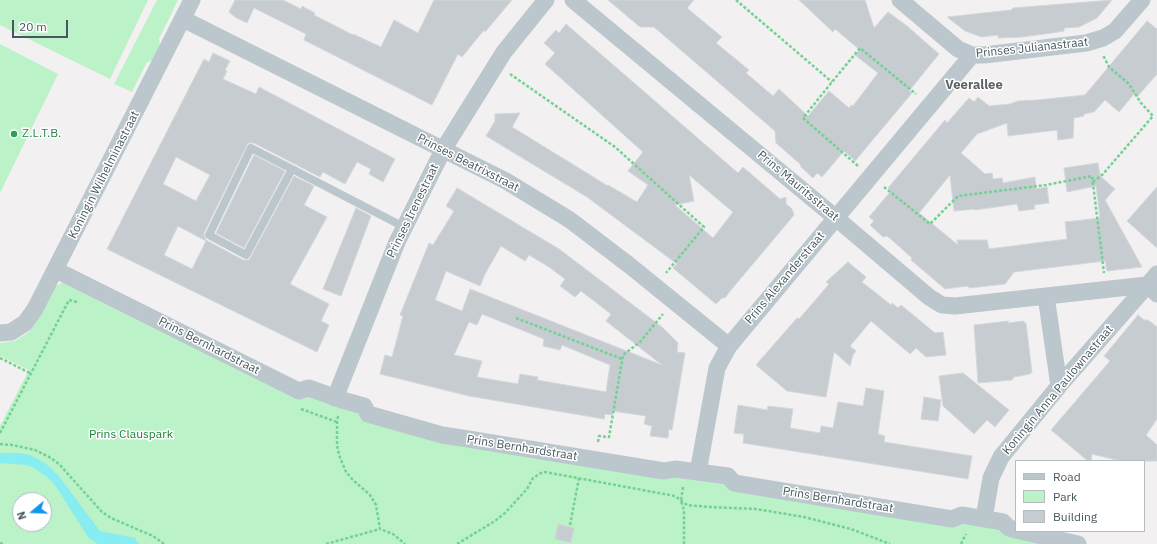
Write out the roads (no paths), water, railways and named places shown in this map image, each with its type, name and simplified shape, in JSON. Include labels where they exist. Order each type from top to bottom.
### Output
[{"type":"street","name":"Koningin Wilhelminastraat","points":[[0,333],[11,332],[26,324],[35,309],[192,0]]},
{"type":"street","name":"Prinses Irenestraat","points":[[339,399],[396,242],[443,150],[504,52],[546,0]]},
{"type":"street","name":"Prins Mauritsstraat","points":[[573,0],[929,297],[942,305],[955,306],[1154,284]]},
{"type":"street","name":"Prinses Julianastraat","points":[[900,0],[958,49],[972,55],[984,55],[1086,43],[1097,40],[1115,31],[1142,0]]},
{"type":"street","name":"Prinses Beatrixstraat","points":[[183,19],[506,181],[570,220],[729,346]]},
{"type":"street","name":"Prins Alexanderstraat","points":[[692,471],[718,368],[729,346],[972,55]]},
{"type":"street","name":"Prins Bernhardstraat","points":[[56,270],[299,391],[309,388],[364,406],[368,414],[442,435],[664,471],[675,468],[728,476],[734,483],[936,516],[952,518],[962,515],[984,518],[1003,522],[1009,528],[1015,530]]},
{"type":"street","name":"Koningin Anna Paulownastraat","points":[[984,518],[991,478],[1001,456],[1059,386],[1154,284]]},
{"type":"street","points":[[1046,296],[1059,386]]},
{"type":"street","points":[[1024,532],[1078,544]]},
{"type":"lane","points":[[292,169],[246,255],[209,234],[251,148],[404,226]]},
{"type":"water","points":[[0,453],[21,453],[30,455],[45,463],[58,475],[100,531],[135,538],[139,544],[98,544],[93,541],[88,537],[55,485],[47,477],[27,465],[0,463]]},
{"type":"place","name":"Z.L.T.B.","points":[[14,134]]},
{"type":"district","name":"Veerallee","points":[[974,85]]},
{"type":"park label","name":"Prins Clauspark","points":[[131,435]]}]
